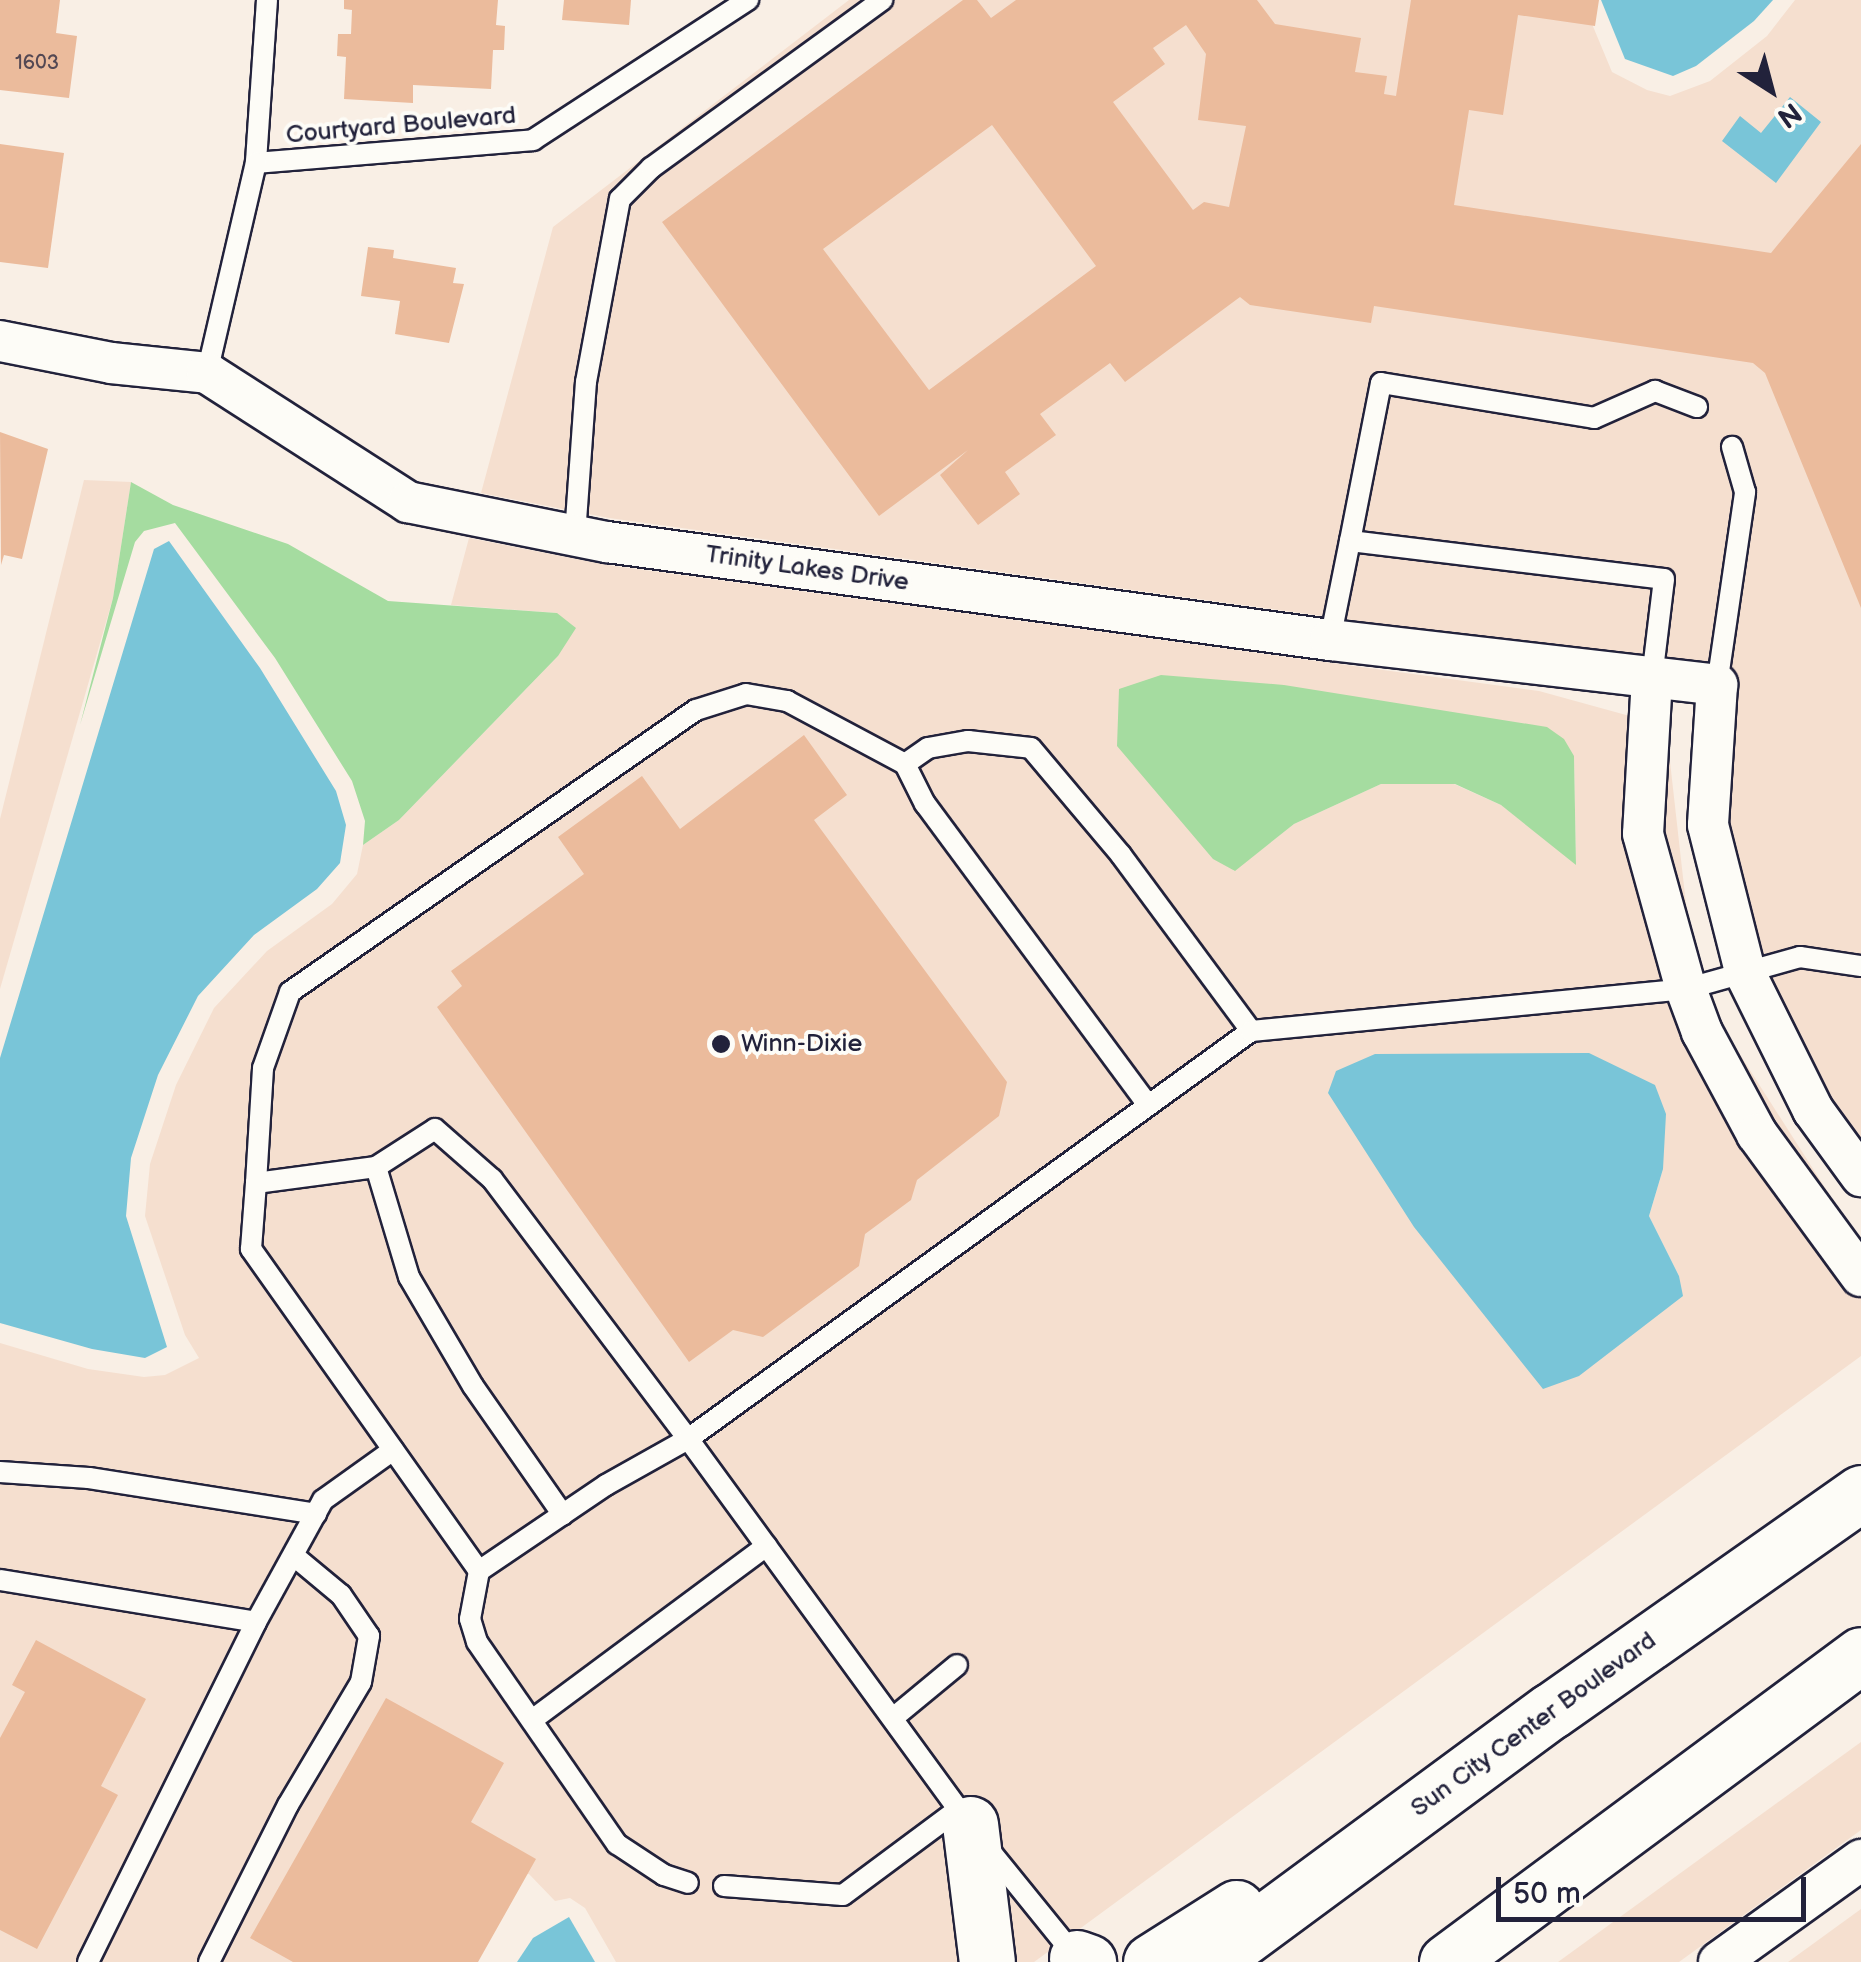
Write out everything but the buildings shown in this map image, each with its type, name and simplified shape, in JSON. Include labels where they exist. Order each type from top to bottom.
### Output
[{"type":"main road","name":"Sun City Center Boulevard","points":[[1210,1962],[1551,1711],[1861,1493]]},
{"type":"main road","points":[[1447,1962],[1861,1655]]},
{"type":"main road","points":[[1151,1962],[1179,1948],[1435,1767],[1551,1711]]},
{"type":"main road","points":[[965,1817],[987,1962]]},
{"type":"street","name":"Trinity Lakes Drive","points":[[0,342],[112,363],[207,373],[408,502],[575,536],[1330,640],[1717,685]]},
{"type":"street","points":[[1652,678],[1643,834],[1686,990],[1702,1032],[1757,1134],[1861,1276]]},
{"type":"street","points":[[1717,685],[1708,825],[1746,974],[1813,1110],[1861,1176]]},
{"type":"street","points":[[1719,1962],[1861,1860]]},
{"type":"lane","name":"Courtyard Boulevard","points":[[207,373],[256,164],[267,0]]},
{"type":"lane","name":"Courtyard Boulevard","points":[[256,164],[533,140],[748,0]]},
{"type":"lane","points":[[575,536],[586,382],[620,199],[652,168],[882,0]]},
{"type":"lane","points":[[1330,640],[1380,383],[1594,418],[1655,391],[1697,408]]},
{"type":"lane","points":[[1717,685],[1745,492],[1732,447]]},
{"type":"lane","points":[[1350,541],[1664,580],[1652,678]]},
{"type":"lane","points":[[479,1571],[250,1249],[263,1068],[290,992],[696,710],[746,694],[787,701],[905,764],[925,804],[1148,1106]]},
{"type":"lane","points":[[905,764],[928,748],[968,741],[1030,748],[1121,855],[1251,1031]]},
{"type":"lane","points":[[688,1883],[664,1875],[617,1844],[477,1642],[470,1619],[479,1571],[688,1438],[1251,1031],[1686,990],[1800,958],[1861,966]]},
{"type":"lane","points":[[256,1183],[376,1168],[436,1129],[492,1179],[688,1438],[1024,1897],[1082,1961]]},
{"type":"lane","points":[[376,1168],[409,1278],[473,1386],[563,1515]]},
{"type":"lane","points":[[88,1962],[256,1622],[323,1500],[392,1450]]},
{"type":"lane","points":[[0,1472],[89,1478],[316,1514]]},
{"type":"lane","points":[[532,1720],[766,1546]]},
{"type":"lane","points":[[210,1962],[288,1805],[361,1682],[370,1636],[342,1596],[293,1555]]},
{"type":"lane","points":[[0,1580],[256,1622]]},
{"type":"lane","points":[[893,1718],[957,1665]]},
{"type":"lane","points":[[724,1886],[843,1895],[965,1817]]},
{"type":"shaded area","points":[[849,0],[1582,0],[1612,72],[1647,90],[1670,96],[1710,81],[1767,36],[1795,0],[1861,0],[1861,1166],[1738,978],[1711,692],[1541,646],[609,518],[481,493],[553,227]]},
{"type":"shaded area","points":[[84,480],[131,482],[113,598],[0,989],[0,819]]},
{"type":"shaded area","points":[[469,538],[607,565],[1539,691],[1666,726],[1695,984],[1861,1244],[1861,1356],[1074,1933],[1061,1929],[1056,1946],[1034,1962],[1008,1962],[988,1800],[946,1801],[965,1962],[616,1962],[585,1908],[570,1898],[555,1901],[529,1874],[495,1877],[453,1962],[0,1962],[0,1343],[88,1369],[144,1377],[165,1375],[199,1358],[185,1335],[145,1216],[150,1164],[176,1085],[214,1008],[267,951],[332,904],[357,874],[363,845],[399,820],[558,656],[557,613],[451,605]],"holes":[[[1120,689],[1574,756],[1576,863],[1501,805],[1454,784],[1381,784],[1294,824],[1234,871]],[[1663,1169],[1649,1216],[1679,1276],[1579,1376]]]},
{"type":"shaded area","points":[[1861,1742],[1861,1830],[1679,1962],[1558,1962]]},
{"type":"shaded area","points":[[1861,1909],[1861,1962],[1788,1962]]},
{"type":"green space","points":[[131,482],[173,505],[288,544],[388,601],[557,613],[576,628],[558,656],[399,820],[363,845],[365,821],[352,781],[275,658],[175,523],[144,531],[135,542],[80,725],[113,598]]},
{"type":"green space","points":[[1161,675],[1284,685],[1547,727],[1564,739],[1574,756],[1576,865],[1501,805],[1455,784],[1381,784],[1294,824],[1235,871],[1213,859],[1117,746],[1119,689]]},
{"type":"water","points":[[1601,0],[1773,0],[1754,21],[1696,66],[1673,76],[1625,59]]},
{"type":"water","points":[[1790,97],[1821,122],[1776,183],[1722,141],[1740,116],[1761,133]]},
{"type":"water","points":[[169,541],[260,668],[336,791],[346,825],[340,863],[317,889],[254,935],[198,996],[158,1075],[131,1158],[126,1216],[167,1347],[145,1358],[92,1349],[0,1323],[0,1058],[154,549]]},
{"type":"water","points":[[1589,1053],[1655,1085],[1666,1114],[1663,1169],[1649,1216],[1679,1276],[1683,1296],[1579,1376],[1543,1389],[1414,1227],[1328,1093],[1336,1071],[1375,1054]]},
{"type":"water","points":[[569,1917],[595,1962],[517,1962],[533,1938]]},
{"type":"place","name":"Winn-Dixie","points":[[721,1044]]}]
